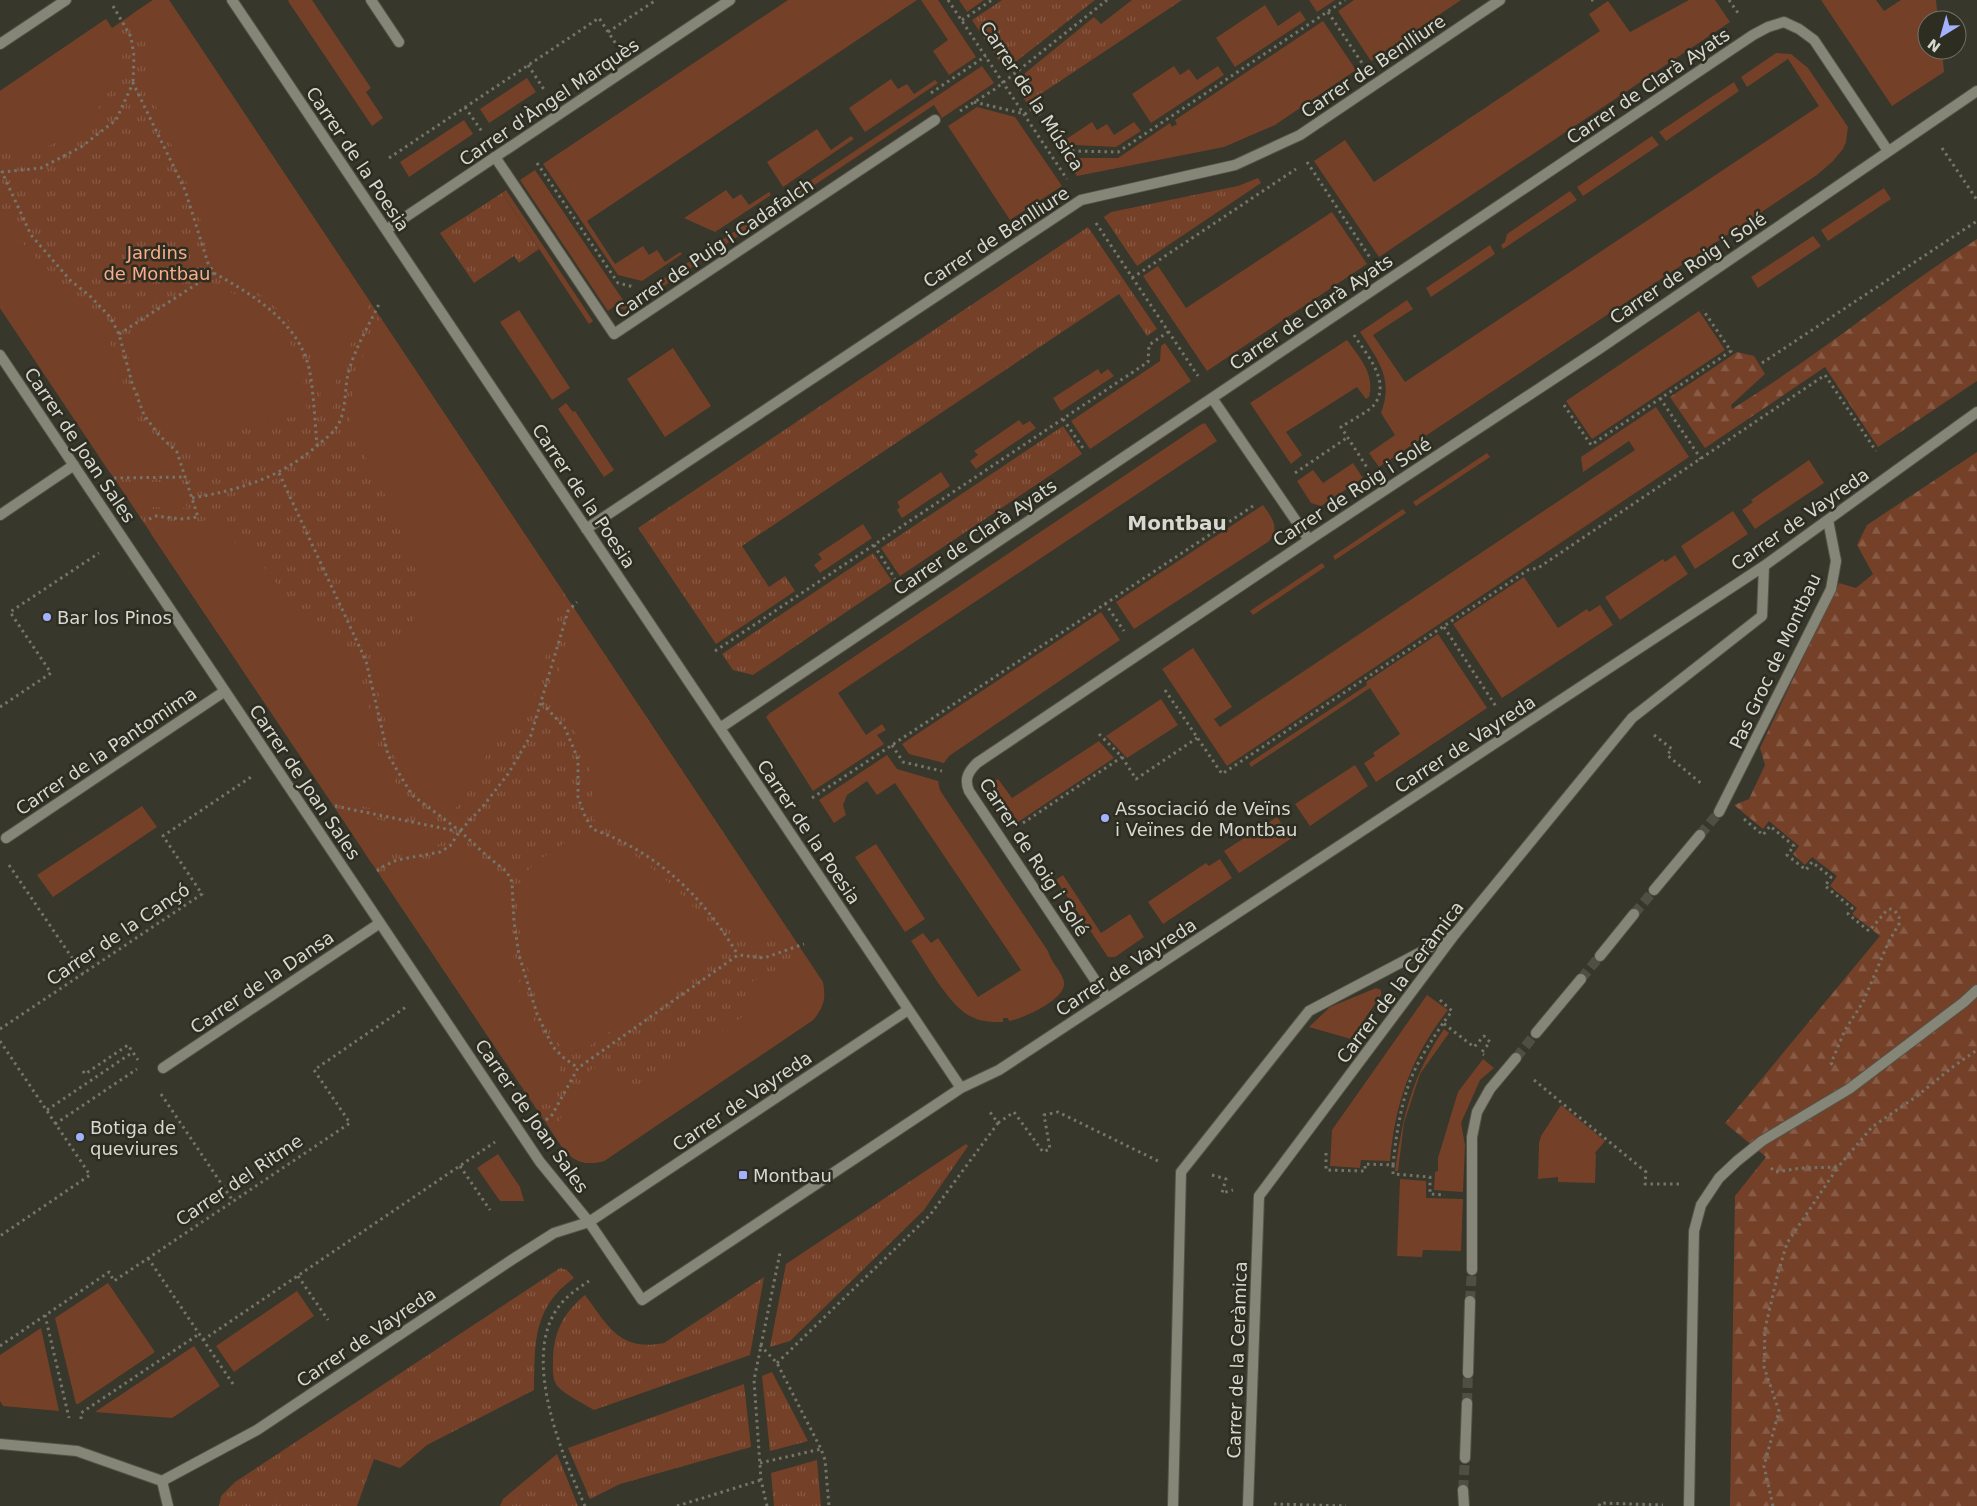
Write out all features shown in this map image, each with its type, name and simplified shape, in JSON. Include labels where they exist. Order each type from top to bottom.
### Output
[{"type":"street","points":[[0,44],[66,0]]},
{"type":"street","name":"Carrer de la Poesia","points":[[232,0],[908,1010]]},
{"type":"street","points":[[371,0],[399,42]]},
{"type":"street","name":"Carrer d'Àngel Marquès","points":[[386,230],[730,0]]},
{"type":"street","name":"Carrer de Benlliure","points":[[586,529],[1081,200],[1236,165],[1300,135],[1500,0]]},
{"type":"street","name":"Carrer de Clarà Ayats","points":[[720,728],[1753,35],[1768,27],[1784,22],[1799,29],[1814,40],[1888,151]]},
{"type":"street","name":"Carrer de Roig i Solé","points":[[1107,998],[969,791],[966,784],[967,776],[977,763],[1309,540],[1599,349],[1977,91]]},
{"type":"street","name":"Carrer de Puig i Cadafalch","points":[[495,157],[614,334],[935,120]]},
{"type":"street","name":"Carrer de Joan Sales","points":[[0,355],[540,1162],[589,1222]]},
{"type":"street","points":[[1212,398],[1309,540]]},
{"type":"street","name":"Carrer de Vayreda","points":[[589,1222],[642,1300],[961,1088],[999,1070],[1764,566],[1977,412]]},
{"type":"street","points":[[0,516],[74,465]]},
{"type":"street","name":"Pas Groc de Montbau","points":[[1722,807],[1831,589],[1836,560],[1828,520]]},
{"type":"street","name":"Carrer de la Ceràmica","points":[[1248,1504],[1259,1196],[1455,934],[1632,718],[1762,616],[1764,566]]},
{"type":"street","name":"Carrer de la Pantomima","points":[[6,838],[225,691]]},
{"type":"street","points":[[1654,890],[1700,835]]},
{"type":"street","points":[[1600,956],[1634,914]]},
{"type":"street","name":"Carrer de la Dansa","points":[[163,1068],[380,923]]},
{"type":"street","points":[[1173,1506],[1183,1169],[1309,1011],[1455,934]]},
{"type":"street","points":[[1536,1033],[1581,980]]},
{"type":"street","points":[[1688,1506],[1694,1231],[1701,1205],[1719,1178],[1749,1150],[1849,1089],[1964,1002],[1977,990]]},
{"type":"street","points":[[908,1010],[961,1088]]},
{"type":"street","name":"Carrer de Vayreda","points":[[162,1481],[257,1430],[554,1233],[589,1222],[908,1010]]},
{"type":"street","points":[[1472,1270],[1472,1137],[1477,1112],[1490,1089],[1516,1058]]},
{"type":"street","points":[[1468,1373],[1470,1301]]},
{"type":"street","points":[[1465,1458],[1467,1403]]},
{"type":"street","points":[[0,1444],[77,1451],[162,1481],[168,1506]]},
{"type":"street","points":[[1463,1490],[1464,1506]]},
{"type":"path","points":[[608,32],[656,0]]},
{"type":"path","name":"Carrer de la Música","points":[[948,0],[1072,186]]},
{"type":"path","points":[[962,20],[992,0]]},
{"type":"path","points":[[1107,0],[995,89],[974,102],[1025,114],[1035,107],[1062,147],[1074,151],[1118,152],[1345,0]]},
{"type":"path","points":[[113,6],[131,37],[134,56],[133,84],[116,120],[81,147],[41,168],[1,171],[31,235],[70,280],[91,297],[110,317],[119,334],[132,383],[144,415],[158,435],[177,452],[198,517],[182,519],[156,516],[148,518],[139,526]]},
{"type":"path","points":[[1328,12],[1366,69]]},
{"type":"path","points":[[389,158],[599,18],[616,44]]},
{"type":"path","points":[[929,94],[986,56]]},
{"type":"path","points":[[528,65],[546,91]]},
{"type":"path","points":[[133,84],[185,190],[208,263],[214,273],[259,300],[273,312],[293,334],[306,358],[310,372],[317,447]]},
{"type":"path","points":[[465,107],[483,133]]},
{"type":"path","points":[[1940,146],[1977,200]]},
{"type":"path","points":[[1301,154],[1375,266]]},
{"type":"path","points":[[537,163],[618,283],[636,287]]},
{"type":"path","points":[[1132,278],[1298,168]]},
{"type":"path","points":[[1093,218],[1201,381]]},
{"type":"path","points":[[1762,363],[1977,221]]},
{"type":"path","points":[[119,334],[214,273]]},
{"type":"path","points":[[192,498],[238,489],[279,473],[299,461],[335,430],[342,416],[345,388],[353,358],[379,304]]},
{"type":"path","points":[[1560,399],[1591,445],[1731,351],[1700,305]]},
{"type":"path","points":[[1351,331],[1376,368],[1379,388],[1374,406],[1341,427],[1372,476]]},
{"type":"path","points":[[715,651],[1148,362],[1149,345],[1168,332]]},
{"type":"path","points":[[1165,690],[1222,774],[1528,570],[1538,568],[1825,375],[1878,454]]},
{"type":"path","points":[[1660,398],[1701,459]]},
{"type":"path","points":[[1063,419],[1088,456]]},
{"type":"path","points":[[1287,478],[1348,436]]},
{"type":"path","points":[[279,473],[366,661],[388,755],[412,795],[460,831],[507,872],[512,882],[514,922],[519,955],[537,1014],[553,1047],[578,1068]]},
{"type":"path","points":[[106,478],[186,477]]},
{"type":"path","points":[[812,798],[1254,505]]},
{"type":"path","points":[[874,546],[898,584]]},
{"type":"path","points":[[0,707],[51,673],[10,612],[102,551]]},
{"type":"path","points":[[373,874],[397,860],[440,852],[450,846],[460,831],[484,806],[508,774],[531,735],[568,611],[577,602]]},
{"type":"path","points":[[1105,603],[1128,638]]},
{"type":"path","points":[[1444,627],[1497,708]]},
{"type":"path","points":[[542,703],[565,728],[578,759],[578,797],[592,829],[640,850],[667,870],[724,931],[738,955]]},
{"type":"path","points":[[1632,718],[1672,749],[1667,755],[1722,807],[1763,835],[1770,826],[1794,846],[1787,855],[1806,870],[1812,862],[1831,877],[1825,886],[1852,908],[1848,914],[1870,931],[1886,910],[1891,909],[1900,917],[1899,924],[1889,941],[1863,1002],[1845,1030],[1831,1063],[1849,1089]]},
{"type":"path","points":[[1100,734],[1122,757],[1136,779],[1197,738]]},
{"type":"path","points":[[892,744],[903,762],[942,771]]},
{"type":"path","points":[[1017,827],[1122,757]]},
{"type":"path","name":"Carrer de la Cançó","points":[[0,1029],[202,894],[163,836],[253,776]]},
{"type":"path","points":[[326,804],[460,831]]},
{"type":"path","points":[[6,860],[83,974]]},
{"type":"path","points":[[542,1124],[552,1115],[578,1068],[738,955],[764,958],[804,944]]},
{"type":"path","points":[[1418,982],[1452,1011],[1422,1056],[1410,1081],[1400,1116],[1393,1174],[1430,1177],[1430,1194],[1472,1196]]},
{"type":"path","name":"Carrer del Ritme","points":[[0,1346],[109,1272],[114,1281],[350,1122],[314,1070],[407,1006]]},
{"type":"path","points":[[1443,1023],[1474,1047],[1484,1036],[1490,1042],[1481,1053],[1528,1089],[1535,1079],[1646,1172],[1646,1184],[1673,1185],[1719,1178]]},
{"type":"path","points":[[0,1041],[90,1175],[0,1236]]},
{"type":"path","points":[[47,1110],[133,1052],[128,1045],[85,1074],[83,1071]]},
{"type":"path","points":[[1773,1506],[1764,1466],[1779,1411],[1764,1366],[1765,1329],[1787,1243],[1838,1167],[1872,1127],[1917,1096],[1977,1050]]},
{"type":"path","points":[[55,1124],[142,1066]]},
{"type":"path","points":[[158,1090],[233,1201]]},
{"type":"path","points":[[990,1112],[998,1123]]},
{"type":"path","points":[[777,1363],[930,1215],[998,1123],[1014,1112],[1044,1152],[1050,1148],[1044,1115],[1058,1112],[1183,1169],[1226,1179],[1222,1193],[1242,1188],[1259,1196]]},
{"type":"path","points":[[203,1340],[498,1140]]},
{"type":"path","points":[[1749,1150],[1776,1172],[1801,1168],[1838,1167]]},
{"type":"path","points":[[1326,1151],[1326,1170],[1365,1171],[1365,1164],[1393,1165]]},
{"type":"path","points":[[460,1166],[490,1210]]},
{"type":"path","points":[[767,1506],[761,1480],[754,1380],[780,1253]]},
{"type":"path","points":[[148,1258],[233,1384]]},
{"type":"path","points":[[298,1276],[328,1320]]},
{"type":"path","points":[[585,1506],[562,1450],[544,1382],[544,1347],[550,1324],[557,1309],[568,1296],[589,1281]]},
{"type":"path","points":[[45,1315],[69,1418]]},
{"type":"path","points":[[81,1419],[81,1413],[199,1334]]},
{"type":"path","points":[[760,1345],[777,1363],[821,1449],[825,1460],[829,1506]]},
{"type":"path","points":[[760,1463],[821,1449]]},
{"type":"path","points":[[677,1506],[761,1480]]},
{"type":"path","points":[[1599,1506],[1600,1503],[1688,1506]]},
{"type":"path","points":[[1248,1504],[1346,1506]]},
{"type":"green space","name":"Jardins de Montbau","points":[[153,0],[169,0],[823,982],[823,1002],[813,1020],[604,1161],[584,1162],[566,1153],[0,308],[0,91],[106,19],[112,28]]},
{"type":"green space","points":[[153,0],[169,0],[370,302],[339,370],[335,385],[332,418],[322,418],[321,394],[316,371],[308,348],[296,328],[261,295],[214,265],[210,256],[199,213],[153,99],[145,39],[132,14]]},
{"type":"green space","points":[[312,0],[371,88],[366,92],[383,118],[372,126],[288,1]]},
{"type":"green space","points":[[788,0],[917,0],[587,221],[615,264],[643,246],[649,255],[657,250],[665,262],[680,252],[682,254],[642,281],[618,275],[543,164]]},
{"type":"green space","points":[[921,0],[938,0],[976,57],[949,75],[933,51],[948,40]]},
{"type":"green space","points":[[959,0],[984,0],[967,12]]},
{"type":"green space","points":[[1002,0],[1095,0],[1005,70],[972,20]]},
{"type":"green space","points":[[1132,0],[1182,0],[1027,103],[1013,83],[1094,17],[1101,24]]},
{"type":"green space","points":[[1309,0],[1335,0],[1317,12]]},
{"type":"green space","points":[[1354,0],[1461,0],[1371,61],[1338,11]]},
{"type":"green space","points":[[1689,0],[1715,0],[1730,22],[1379,257],[1314,161],[1345,140],[1374,182],[1600,31],[1589,14],[1608,1],[1630,32]]},
{"type":"green space","points":[[1821,0],[1876,0],[1884,11],[1901,0],[1936,0],[1937,10],[1917,10],[1917,60],[1943,60],[1944,72],[1892,106]]},
{"type":"green space","points":[[1265,5],[1278,26],[1300,11],[1306,20],[1235,67],[1216,38]]},
{"type":"green space","points":[[106,19],[115,37],[117,55],[115,74],[108,92],[98,109],[70,135],[53,144],[27,150],[0,149],[0,91]]},
{"type":"green space","points":[[1323,21],[1356,70],[1275,125],[1224,147],[1077,176],[1064,158],[1118,158],[1170,123],[1172,127],[1177,124],[1175,120]]},
{"type":"green space","points":[[1776,53],[1791,54],[1808,68],[1848,127],[1843,149],[1833,161],[1817,175],[1379,467],[1369,453],[1395,435],[1381,413],[1386,390],[1382,370],[1360,332],[1407,300],[1413,309],[1373,335],[1405,382],[1819,106],[1788,59],[1747,87],[1741,77]]},
{"type":"green space","points":[[982,66],[994,83],[942,118],[934,105],[628,310],[621,309],[616,305],[608,311],[520,180],[535,170],[623,300],[629,302]]},
{"type":"green space","points":[[1174,66],[1180,75],[1189,69],[1197,80],[1218,66],[1224,75],[1151,123],[1132,94]]},
{"type":"green space","points":[[527,78],[536,92],[489,123],[480,109]]},
{"type":"green space","points":[[891,79],[898,89],[907,84],[914,94],[935,80],[938,83],[865,132],[849,108]]},
{"type":"green space","points":[[1734,82],[1739,91],[1666,141],[1659,132]]},
{"type":"green space","points":[[977,107],[1015,117],[1062,186],[1010,220],[948,126]]},
{"type":"green space","points":[[464,120],[473,134],[409,177],[400,162]]},
{"type":"green space","points":[[1092,122],[1097,130],[1107,124],[1114,135],[1134,122],[1141,131],[1116,147],[1067,143],[1065,140]]},
{"type":"green space","points":[[817,129],[831,150],[851,136],[854,139],[783,187],[767,162]]},
{"type":"green space","points":[[1652,136],[1659,145],[1583,196],[1577,187]]},
{"type":"green space","points":[[1258,178],[1261,183],[1137,266],[1104,217],[1111,212],[1238,186]]},
{"type":"green space","points":[[1884,188],[1891,199],[1828,241],[1821,230]]},
{"type":"green space","points":[[506,190],[593,321],[589,324],[502,193]]},
{"type":"green space","points":[[726,190],[733,199],[741,194],[749,205],[769,192],[771,195],[715,232],[684,218]]},
{"type":"green space","points":[[1570,191],[1577,200],[1503,249],[1501,245],[1505,242],[1507,234]]},
{"type":"green space","points":[[502,193],[539,249],[519,263],[514,256],[474,283],[440,233]]},
{"type":"green space","points":[[0,203],[5,217],[26,247],[53,275],[93,311],[109,340],[137,417],[152,441],[170,454],[177,473],[110,473],[0,308]]},
{"type":"green space","points":[[1332,212],[1367,264],[1207,371],[1143,276],[1158,266],[1186,308]]},
{"type":"green space","points":[[1088,227],[1157,329],[1147,336],[1119,294],[742,546],[769,587],[785,576],[795,591],[716,644],[638,528]]},
{"type":"green space","points":[[1813,236],[1821,246],[1758,288],[1751,277]]},
{"type":"green space","points":[[1977,239],[1977,381],[1878,447],[1825,367],[1705,448],[1670,397],[1737,352],[1754,356],[1765,374],[1731,405],[1732,409],[1794,368]]},
{"type":"green space","points":[[1490,245],[1495,254],[1431,297],[1426,288]]},
{"type":"green space","points":[[211,282],[253,306],[283,332],[293,348],[300,367],[305,389],[307,415],[241,425],[200,442],[185,445],[164,434],[154,423],[140,396],[124,338]]},
{"type":"green space","points":[[519,310],[570,388],[552,400],[500,322]]},
{"type":"green space","points":[[1699,311],[1725,350],[1592,439],[1566,401]]},
{"type":"green space","points":[[380,317],[564,593],[532,704],[509,725],[492,747],[475,772],[462,802],[454,809],[438,809],[420,796],[400,766],[393,752],[372,665],[375,655],[404,634],[418,613],[422,600],[419,577],[388,501],[372,467],[356,442],[351,427],[350,412],[355,373]]},
{"type":"green space","points":[[1347,340],[1368,374],[1370,381],[1369,397],[1366,399],[1357,387],[1286,432],[1302,455],[1291,464],[1250,403]]},
{"type":"green space","points":[[1165,343],[1191,381],[1090,449],[1071,421],[1160,361],[1161,346]]},
{"type":"green space","points":[[673,348],[711,406],[665,437],[627,379]]},
{"type":"green space","points":[[1098,369],[1101,374],[1108,369],[1114,376],[1061,411],[1053,398]]},
{"type":"green space","points":[[566,403],[573,412],[575,411],[614,470],[604,477],[558,409]]},
{"type":"green space","points":[[1656,407],[1689,457],[1227,766],[1162,669],[1193,648],[1232,707],[1214,719],[1220,727],[1635,450],[1629,441],[1583,472],[1581,457]]},
{"type":"green space","points":[[1019,420],[1023,425],[1030,421],[1036,428],[976,469],[970,461],[978,455],[974,451]]},
{"type":"green space","points":[[1205,423],[1217,441],[838,693],[866,735],[882,724],[886,730],[877,735],[884,744],[813,791],[766,717],[770,713]]},
{"type":"green space","points":[[1063,426],[1082,454],[900,576],[881,548]]},
{"type":"green space","points":[[1977,452],[1977,1506],[1730,1506],[1735,1196],[1766,1157],[1725,1123],[1880,936],[1852,914],[1857,908],[1830,886],[1837,876],[1812,857],[1805,865],[1793,854],[1799,846],[1769,821],[1763,829],[1734,805],[1749,799],[1765,765],[1760,748],[1839,583],[1856,588],[1873,574],[1857,545],[1867,525]]},
{"type":"green space","points":[[1487,453],[1490,457],[1416,506],[1413,502]]},
{"type":"green space","points":[[1809,460],[1824,483],[1755,529],[1742,510],[1753,502],[1751,500]]},
{"type":"green space","points":[[1353,463],[1363,478],[1321,506],[1311,503],[1297,481],[1313,470],[1323,483]]},
{"type":"green space","points":[[941,472],[950,486],[902,518],[897,510],[900,507],[897,502]]},
{"type":"green space","points":[[117,482],[179,482],[187,508],[151,507],[138,513]]},
{"type":"green space","points":[[1263,505],[1272,519],[1275,528],[1268,542],[1134,629],[1116,602]]},
{"type":"green space","points":[[1403,509],[1406,513],[1335,560],[1333,556]]},
{"type":"green space","points":[[1733,511],[1748,534],[1695,569],[1681,546]]},
{"type":"green space","points":[[212,518],[222,533],[260,563],[315,635],[340,654],[358,663],[380,753],[387,769],[405,797],[432,820],[330,800],[151,534],[154,527],[161,525],[187,527]]},
{"type":"green space","points":[[863,524],[872,538],[820,573],[814,565],[822,559],[818,554]]},
{"type":"green space","points":[[873,553],[892,581],[753,675],[733,670],[722,654]]},
{"type":"green space","points":[[1675,555],[1688,574],[1620,620],[1605,597],[1663,559],[1665,562]]},
{"type":"green space","points":[[1322,563],[1325,567],[1253,615],[1250,611]]},
{"type":"green space","points":[[1524,577],[1558,628],[1587,609],[1589,612],[1600,605],[1613,625],[1502,698],[1453,624]]},
{"type":"green space","points":[[1101,612],[1120,640],[949,756],[944,763],[909,754],[902,744]]},
{"type":"green space","points":[[577,613],[790,933],[790,936],[758,943],[745,940],[729,927],[687,880],[655,853],[638,842],[594,820],[592,787],[587,759],[577,734],[560,712],[554,694],[571,622]]},
{"type":"green space","points":[[1438,634],[1487,708],[1376,782],[1364,763],[1375,756],[1373,753],[1400,734],[1370,688],[1251,767],[1249,763],[1367,685],[1366,682]]},
{"type":"green space","points":[[1161,699],[1178,725],[1127,758],[1106,736]]},
{"type":"green space","points":[[1099,741],[1114,758],[1018,822],[992,783],[998,779],[1012,798]]},
{"type":"green space","points":[[887,755],[897,769],[938,781],[940,790],[945,798],[1048,951],[1064,982],[1063,988],[1058,995],[1042,1007],[1009,1021],[1008,1018],[1003,1018],[1003,1022],[991,1022],[972,1017],[955,1004],[911,941],[923,933],[931,943],[938,938],[978,997],[1021,970],[895,783],[877,795],[867,781],[847,795],[843,805],[846,815],[834,823],[819,800]]},
{"type":"green space","points":[[1355,765],[1368,786],[1310,826],[1295,804]]},
{"type":"green space","points":[[142,806],[157,827],[53,897],[37,875]]},
{"type":"green space","points":[[338,812],[434,831],[442,834],[441,843],[393,854],[372,864]]},
{"type":"green space","points":[[1277,817],[1292,838],[1239,873],[1224,851]]},
{"type":"green space","points":[[579,835],[594,836],[611,842],[645,863],[677,890],[712,926],[719,939],[719,948],[712,960],[588,1047],[581,1050],[573,1050],[563,1048],[560,1045],[543,1014],[521,940],[517,896],[520,882],[530,868],[546,855]]},
{"type":"green space","points":[[876,844],[925,919],[905,932],[855,857]]},
{"type":"green space","points":[[462,845],[499,872],[507,885],[510,939],[517,972],[535,1023],[560,1070],[537,1109],[381,877],[403,867],[444,857]]},
{"type":"green space","points":[[1220,859],[1232,878],[1163,924],[1148,902],[1206,863],[1209,866]]},
{"type":"green space","points":[[1063,875],[1101,933],[1130,914],[1144,937],[1115,957],[1108,957],[1056,880]]},
{"type":"green space","points":[[805,956],[820,980],[824,995],[820,1011],[813,1020],[604,1161],[586,1163],[578,1161],[562,1147],[552,1132],[593,1067],[633,1092],[751,1011],[747,984]]},
{"type":"green space","points":[[1376,988],[1381,990],[1381,995],[1351,1039],[1309,1027],[1330,1007]]},
{"type":"green space","points":[[1427,995],[1448,1010],[1424,1045],[1407,1081],[1396,1120],[1390,1161],[1361,1160],[1360,1168],[1330,1166],[1332,1130]]},
{"type":"green space","points":[[1444,1029],[1449,1033],[1420,1074],[1404,1123],[1410,1097],[1424,1063]]},
{"type":"green space","points":[[1483,1059],[1494,1068],[1480,1080],[1461,1123],[1465,1145],[1463,1192],[1434,1190],[1435,1172],[1438,1171],[1438,1158],[1458,1092]]},
{"type":"green space","points":[[1561,1105],[1605,1141],[1595,1153],[1595,1183],[1558,1182],[1558,1177],[1538,1179],[1539,1143],[1541,1136]]},
{"type":"green space","points":[[1404,1123],[1398,1171],[1395,1171],[1402,1132]]},
{"type":"green space","points":[[966,1144],[968,1146],[924,1210],[790,1341],[770,1347],[786,1264]]},
{"type":"green space","points":[[498,1154],[520,1187],[524,1201],[500,1201],[477,1168]]},
{"type":"green space","points":[[1400,1179],[1426,1181],[1426,1198],[1463,1199],[1461,1251],[1423,1250],[1422,1257],[1397,1256]]},
{"type":"green space","points":[[560,1268],[567,1270],[574,1278],[560,1290],[543,1314],[536,1342],[534,1390],[427,1445],[400,1468],[374,1459],[357,1506],[219,1506],[221,1496],[235,1482]]},
{"type":"green space","points":[[764,1277],[750,1355],[594,1410],[556,1384],[553,1376],[553,1352],[557,1333],[565,1316],[585,1295],[601,1317],[617,1334],[636,1344],[649,1345],[664,1343]]},
{"type":"green space","points":[[108,1283],[155,1352],[76,1404],[55,1318]]},
{"type":"green space","points":[[297,1291],[314,1316],[234,1372],[216,1346]]},
{"type":"green space","points":[[41,1328],[59,1411],[3,1406],[0,1401],[0,1355]]},
{"type":"green space","points":[[194,1346],[220,1386],[172,1418],[95,1412]]},
{"type":"green space","points":[[772,1372],[808,1441],[770,1451],[762,1376]]},
{"type":"green space","points":[[744,1384],[751,1447],[620,1484],[590,1499],[568,1448]]},
{"type":"green space","points":[[557,1454],[578,1506],[500,1506],[503,1499]]},
{"type":"green space","points":[[817,1460],[821,1506],[774,1506],[771,1473]]},
{"type":"tunnel","points":[[1700,835],[1719,812]]},
{"type":"tunnel","points":[[1634,914],[1654,890]]},
{"type":"tunnel","points":[[1581,979],[1600,956]]},
{"type":"tunnel","points":[[1516,1058],[1536,1033]]},
{"type":"tunnel","points":[[1470,1301],[1472,1270]]},
{"type":"tunnel","points":[[1467,1403],[1468,1373]]},
{"type":"tunnel","points":[[1463,1490],[1465,1458]]},
{"type":"place","name":"Bar los Pinos","points":[[47,617]]},
{"type":"place","name":"Associació de Veïns i Veïnes de Montbau","points":[[1105,818]]},
{"type":"place","name":"Botiga de queviures","points":[[80,1137]]},
{"type":"place","name":"Montbau","points":[[743,1175]]},
{"type":"district","name":"Montbau","points":[[1177,523]]}]
